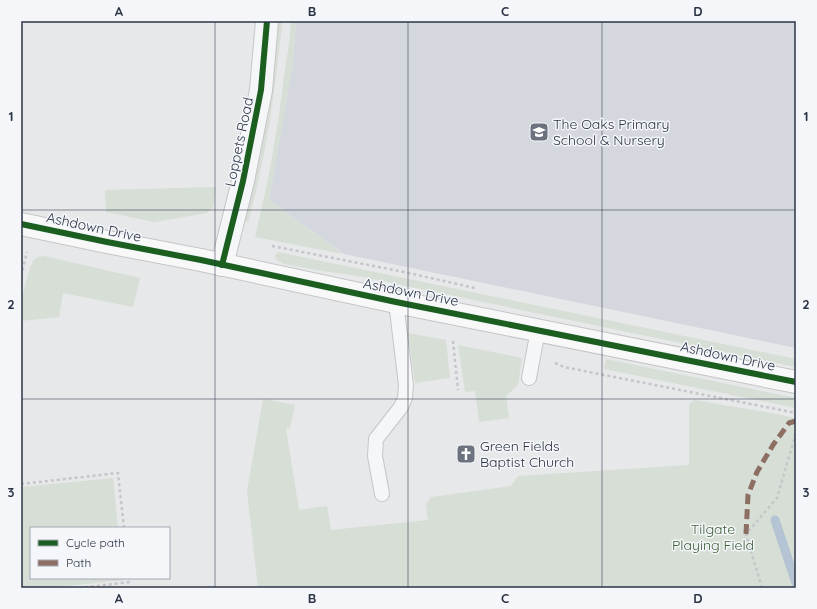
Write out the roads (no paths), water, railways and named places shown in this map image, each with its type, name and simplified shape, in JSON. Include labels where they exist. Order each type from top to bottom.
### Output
[{"type":"street","name":"Loppets Road","points":[[222,265],[243,181],[261,90],[267,21]]},
{"type":"street","name":"Ashdown Drive","points":[[21,224],[114,244],[201,260],[396,302],[796,382]]},
{"type":"lane","points":[[382,494],[375,456],[376,439],[400,407],[405,398],[406,385],[396,302]]},
{"type":"lane","points":[[529,378],[538,330]]},
{"type":"waterway","points":[[775,520],[796,583]]},
{"type":"place","name":"The Oaks Primary School & Nursery","points":[[539,132]]},
{"type":"place","name":"Green Fields Baptist Church","points":[[466,454]]},
{"type":"park label","name":"Tilgate Playing Field","points":[[713,538]]}]
